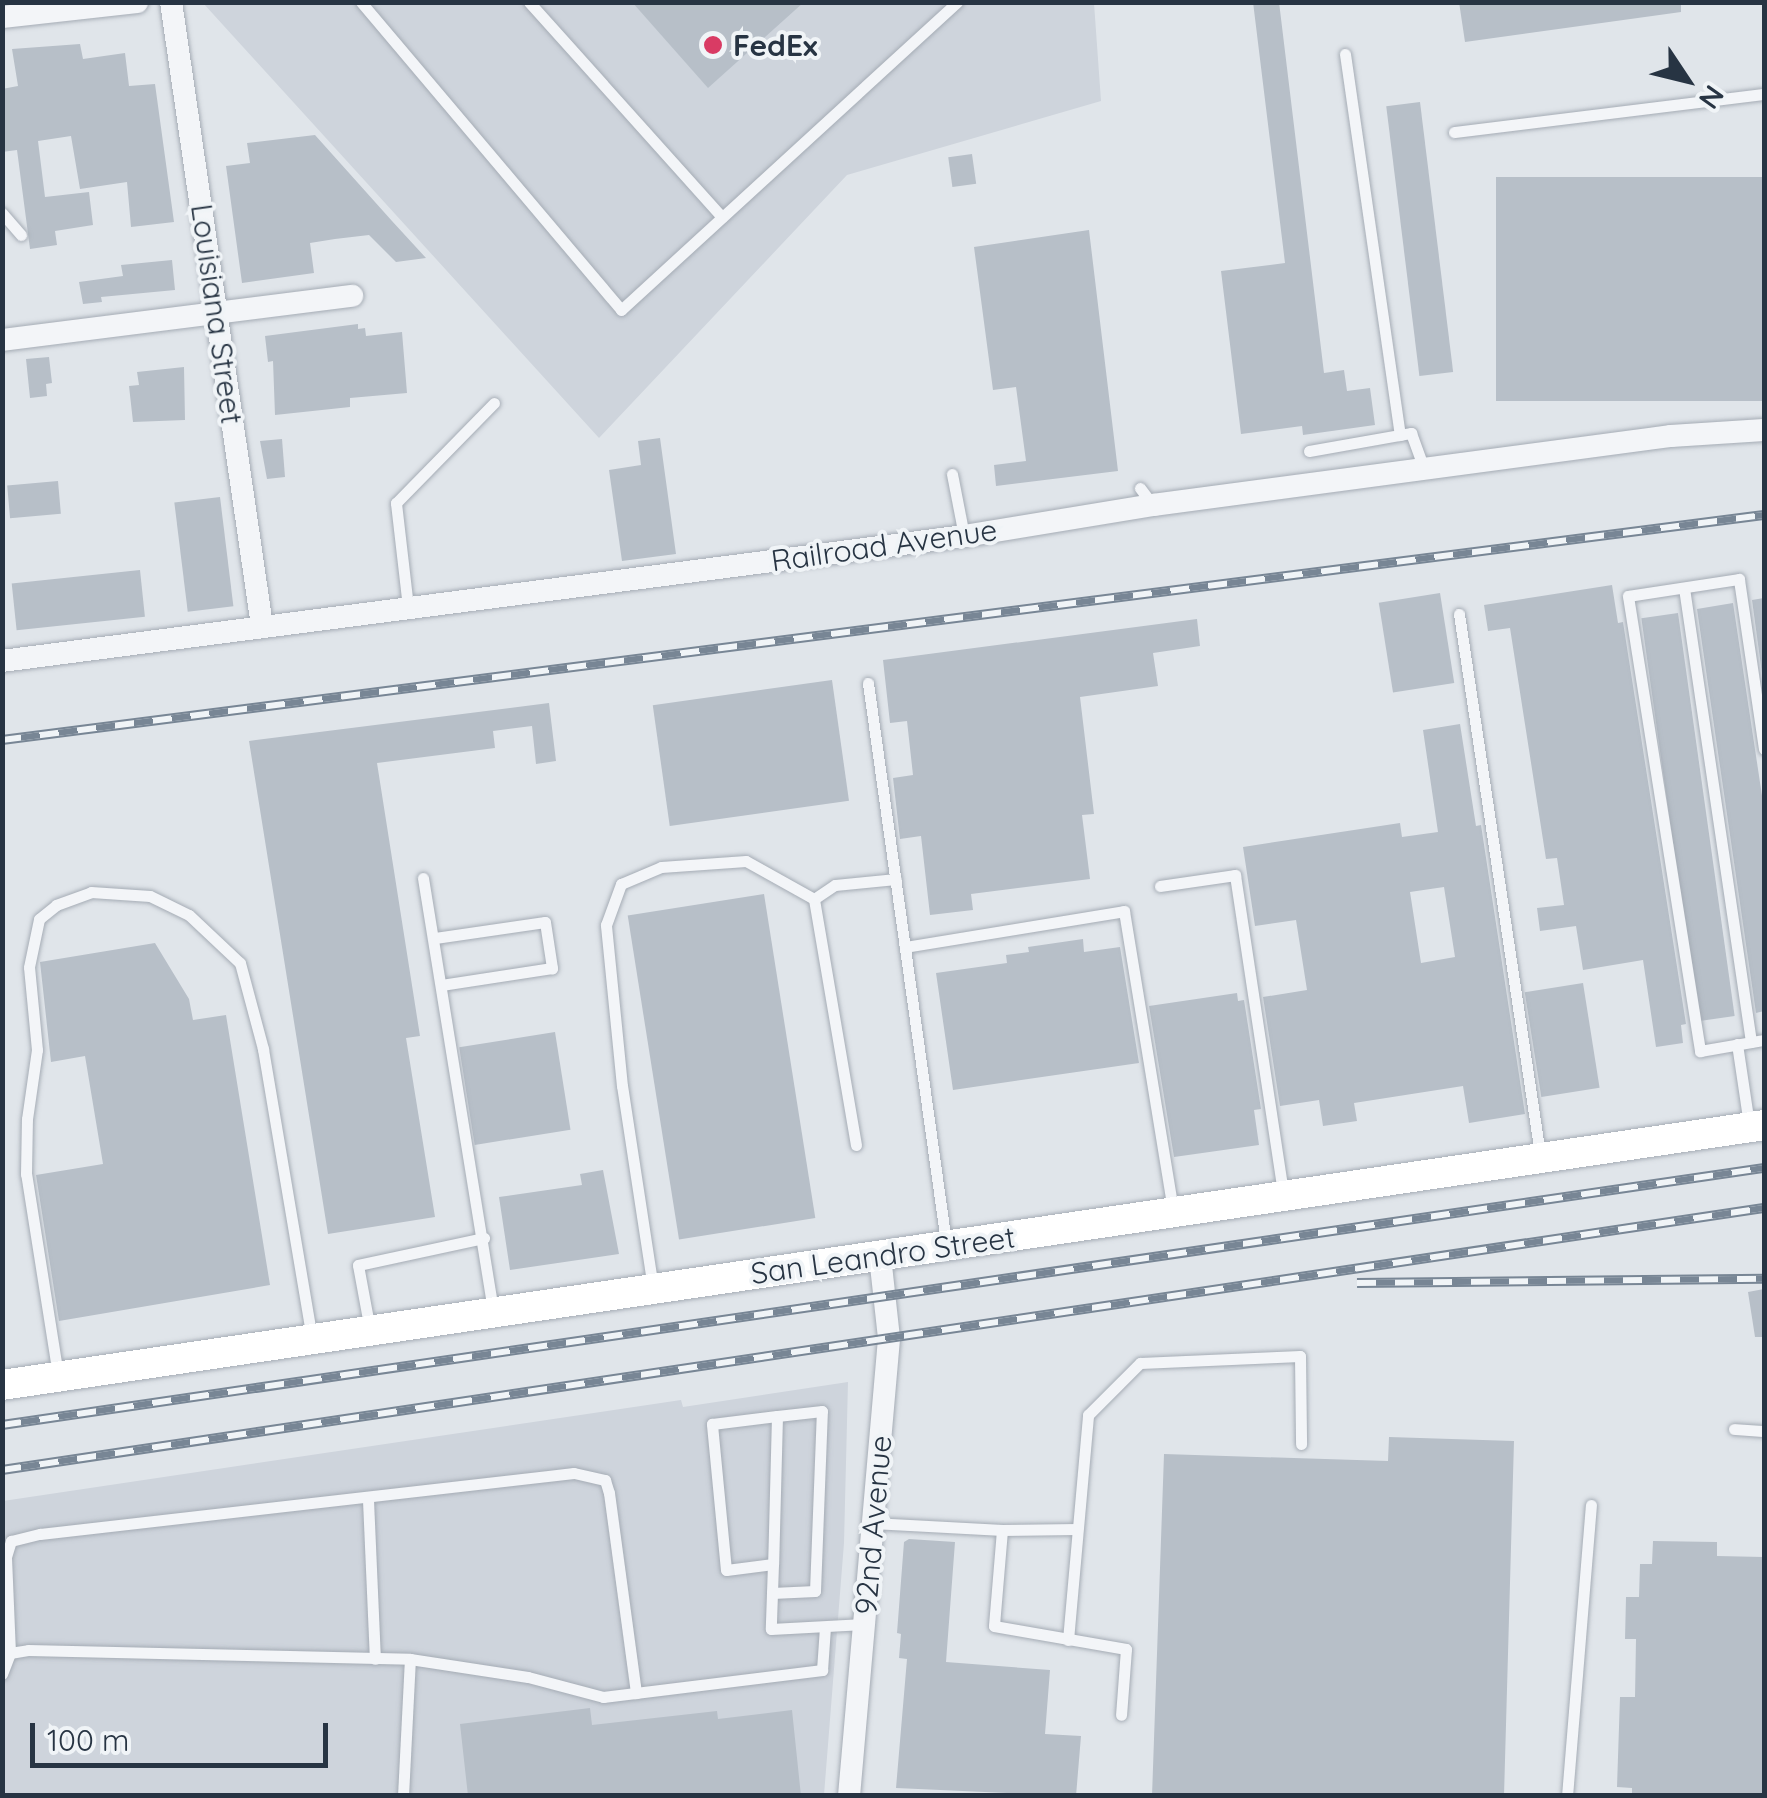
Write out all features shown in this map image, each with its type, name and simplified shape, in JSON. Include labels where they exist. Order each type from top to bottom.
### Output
[{"type":"main road","name":"San Leandro Street","points":[[2,1385],[1757,1126]]},
{"type":"street","points":[[2,17],[136,2]]},
{"type":"street","name":"Louisiana Street","points":[[171,2],[262,626]]},
{"type":"street","points":[[2,340],[352,296]]},
{"type":"street","name":"Railroad Avenue","points":[[2,661],[964,536],[1147,496],[1424,469],[1671,436],[1764,430]]},
{"type":"street","name":"92nd Avenue","points":[[853,1794],[889,1338],[880,1256]]},
{"type":"lane","points":[[361,2],[621,310],[957,2]]},
{"type":"lane","points":[[529,2],[722,217]]},
{"type":"lane","points":[[1345,54],[1400,435]]},
{"type":"lane","points":[[1454,132],[1764,94]]},
{"type":"lane","points":[[2,214],[21,235]]},
{"type":"lane","points":[[408,607],[396,503],[494,402]]},
{"type":"lane","points":[[1309,452],[1410,433],[1424,469]]},
{"type":"lane","points":[[952,474],[964,536]]},
{"type":"lane","points":[[1764,748],[1739,579],[1628,596],[1700,1052],[1764,1040]]},
{"type":"lane","points":[[1684,588],[1751,1042]]},
{"type":"lane","points":[[1459,614],[1541,1158]]},
{"type":"lane","points":[[868,683],[947,1246]]},
{"type":"lane","points":[[653,1288],[622,1086],[606,925],[621,884],[661,867],[746,860],[814,898]]},
{"type":"lane","points":[[1160,886],[1236,876],[1284,1196]]},
{"type":"lane","points":[[423,878],[494,1312]]},
{"type":"lane","points":[[814,898],[835,884],[896,880]]},
{"type":"lane","points":[[58,1376],[26,1174],[27,1120],[37,1050],[28,967],[39,920],[56,905],[91,892],[150,896],[190,915],[240,963],[263,1050],[312,1339]]},
{"type":"lane","points":[[814,898],[856,1146]]},
{"type":"lane","points":[[906,948],[1124,910],[1174,1212]]},
{"type":"lane","points":[[434,938],[545,922],[552,968],[441,985]]},
{"type":"lane","points":[[1736,1044],[1757,1126]]},
{"type":"lane","points":[[370,1330],[358,1265],[484,1238]]},
{"type":"lane","points":[[1068,1640],[1088,1415],[1140,1363],[1300,1356],[1301,1444]]},
{"type":"lane","points":[[772,1593],[816,1591],[822,1412],[712,1424],[726,1570],[773,1564]]},
{"type":"lane","points":[[777,1416],[771,1630],[864,1624]]},
{"type":"lane","points":[[1734,1429],[1764,1431]]},
{"type":"lane","points":[[2,1674],[10,1653],[6,1557],[11,1541],[40,1534],[368,1500],[574,1472],[604,1480],[636,1693]]},
{"type":"lane","points":[[368,1500],[375,1659]]},
{"type":"lane","points":[[1566,1796],[1590,1505]]},
{"type":"lane","points":[[873,1523],[1077,1530]]},
{"type":"lane","points":[[1002,1530],[994,1626],[1126,1649],[1121,1715]]},
{"type":"lane","points":[[10,1653],[410,1660],[528,1678],[603,1696],[822,1670],[825,1626]]},
{"type":"lane","points":[[403,1796],[410,1660]]},
{"type":"shaded area","points":[[203,3],[1094,3],[1101,101],[847,175],[599,438]]},
{"type":"shaded area","points":[[848,1382],[844,1543],[824,1795],[3,1796],[3,1501],[681,1400],[683,1407]]},
{"type":"building","name":"FedEx","points":[[632,2],[804,2],[708,88]]},
{"type":"building","points":[[1253,2],[1279,2],[1324,373],[1344,370],[1347,391],[1370,388],[1375,425],[1303,435],[1302,426],[1241,434],[1221,271],[1285,263]]},
{"type":"building","points":[[1459,2],[1681,2],[1681,12],[1465,42]]},
{"type":"building","points":[[80,44],[83,59],[125,53],[129,86],[155,84],[174,222],[131,227],[127,182],[80,189],[71,136],[38,141],[45,197],[89,192],[93,225],[55,231],[57,245],[30,249],[17,150],[2,152],[2,89],[18,86],[12,49]]},
{"type":"building","points":[[1420,102],[1453,372],[1419,376],[1386,106]]},
{"type":"building","points":[[315,135],[426,258],[396,262],[369,235],[335,239],[310,243],[314,273],[242,283],[226,166],[250,163],[247,143]]},
{"type":"building","points":[[972,154],[976,184],[952,187],[948,157]]},
{"type":"building","points":[[1496,177],[1764,177],[1764,401],[1496,401]]},
{"type":"building","points":[[1089,230],[1118,471],[996,486],[994,465],[1026,461],[1016,387],[993,390],[974,247]]},
{"type":"building","points":[[172,260],[175,290],[101,297],[102,302],[83,304],[79,282],[123,276],[121,265]]},
{"type":"building","points":[[358,324],[358,329],[365,328],[366,336],[402,332],[407,393],[350,398],[350,407],[275,415],[273,361],[268,362],[265,336]]},
{"type":"building","points":[[49,357],[52,383],[46,384],[47,396],[30,398],[26,359]]},
{"type":"building","points":[[184,367],[185,420],[133,422],[129,386],[139,385],[137,372]]},
{"type":"building","points":[[660,438],[676,554],[622,561],[609,470],[641,465],[638,441]]},
{"type":"building","points":[[282,439],[285,477],[267,479],[260,441]]},
{"type":"building","points":[[58,481],[61,514],[10,518],[7,485]]},
{"type":"building","points":[[220,497],[233,606],[188,612],[174,503]]},
{"type":"building","points":[[140,570],[145,617],[17,630],[12,583]]},
{"type":"building","points":[[1612,585],[1618,623],[1623,622],[1686,1024],[1681,1025],[1683,1043],[1656,1047],[1643,960],[1583,970],[1576,926],[1540,931],[1537,908],[1564,905],[1557,858],[1546,859],[1510,628],[1488,631],[1484,605]]},
{"type":"building","points":[[1440,593],[1454,683],[1393,693],[1379,603]]},
{"type":"building","points":[[1764,598],[1764,688],[1752,600]]},
{"type":"building","points":[[1733,603],[1764,809],[1764,1011],[1756,1013],[1697,609]]},
{"type":"building","points":[[1678,613],[1735,1016],[1698,1021],[1641,618]]},
{"type":"building","points":[[1197,619],[1200,646],[1153,653],[1158,686],[1080,697],[1094,814],[1082,815],[1090,879],[971,894],[973,910],[930,915],[921,836],[900,839],[893,778],[913,775],[907,721],[890,723],[883,660]]},
{"type":"building","points":[[832,680],[849,801],[670,826],[653,705]]},
{"type":"building","points":[[549,703],[556,761],[536,764],[532,726],[493,731],[495,748],[377,763],[420,1036],[406,1038],[435,1217],[328,1234],[249,741]]},
{"type":"building","points":[[1460,724],[1476,826],[1481,825],[1525,1114],[1469,1123],[1463,1086],[1354,1103],[1357,1121],[1323,1126],[1319,1100],[1280,1106],[1263,997],[1307,990],[1296,920],[1255,926],[1243,847],[1400,823],[1402,837],[1438,832],[1423,730]],"holes":[[[1444,887],[1455,957],[1421,963],[1410,892]]]},
{"type":"building","points":[[764,894],[815,1218],[679,1240],[628,916]]},
{"type":"building","points":[[1083,939],[1084,952],[1120,947],[1139,1063],[953,1090],[936,973],[1007,963],[1006,955],[1029,952],[1028,947]]},
{"type":"building","points":[[155,943],[189,999],[193,1020],[226,1015],[270,1285],[59,1321],[36,1175],[103,1164],[85,1056],[51,1062],[40,962]]},
{"type":"building","points":[[1583,983],[1600,1088],[1541,1097],[1525,992]]},
{"type":"building","points":[[1237,993],[1238,1001],[1244,1000],[1261,1109],[1254,1110],[1259,1145],[1174,1157],[1149,1006]]},
{"type":"building","points":[[555,1032],[570,1130],[475,1145],[459,1047]]},
{"type":"building","points":[[603,1170],[619,1254],[510,1270],[499,1197],[582,1185],[580,1174]]},
{"type":"building","points":[[1764,1289],[1764,1337],[1755,1337],[1748,1292]]},
{"type":"building","points":[[1389,1437],[1514,1441],[1504,1796],[1152,1796],[1164,1454],[1388,1461]]},
{"type":"building","points":[[1653,1541],[1717,1542],[1717,1556],[1764,1557],[1764,1796],[1632,1796],[1632,1788],[1617,1787],[1620,1697],[1635,1697],[1636,1639],[1625,1639],[1626,1597],[1639,1597],[1640,1564],[1652,1564]]},
{"type":"building","points":[[904,1542],[955,1542],[946,1662],[1050,1670],[1045,1734],[1081,1736],[1076,1796],[896,1788],[907,1659],[899,1658],[901,1634],[897,1633]]},
{"type":"building","points":[[590,1708],[592,1725],[717,1711],[718,1719],[792,1710],[801,1796],[468,1796],[460,1724]]},
{"type":"railway","points":[[2,740],[1764,515]]},
{"type":"railway","points":[[2,1425],[1764,1168]]},
{"type":"railway","points":[[2,1470],[1764,1208]]},
{"type":"railway","points":[[1357,1283],[1764,1279]]},
{"type":"place","name":"FedEx","points":[[713,45]]}]
